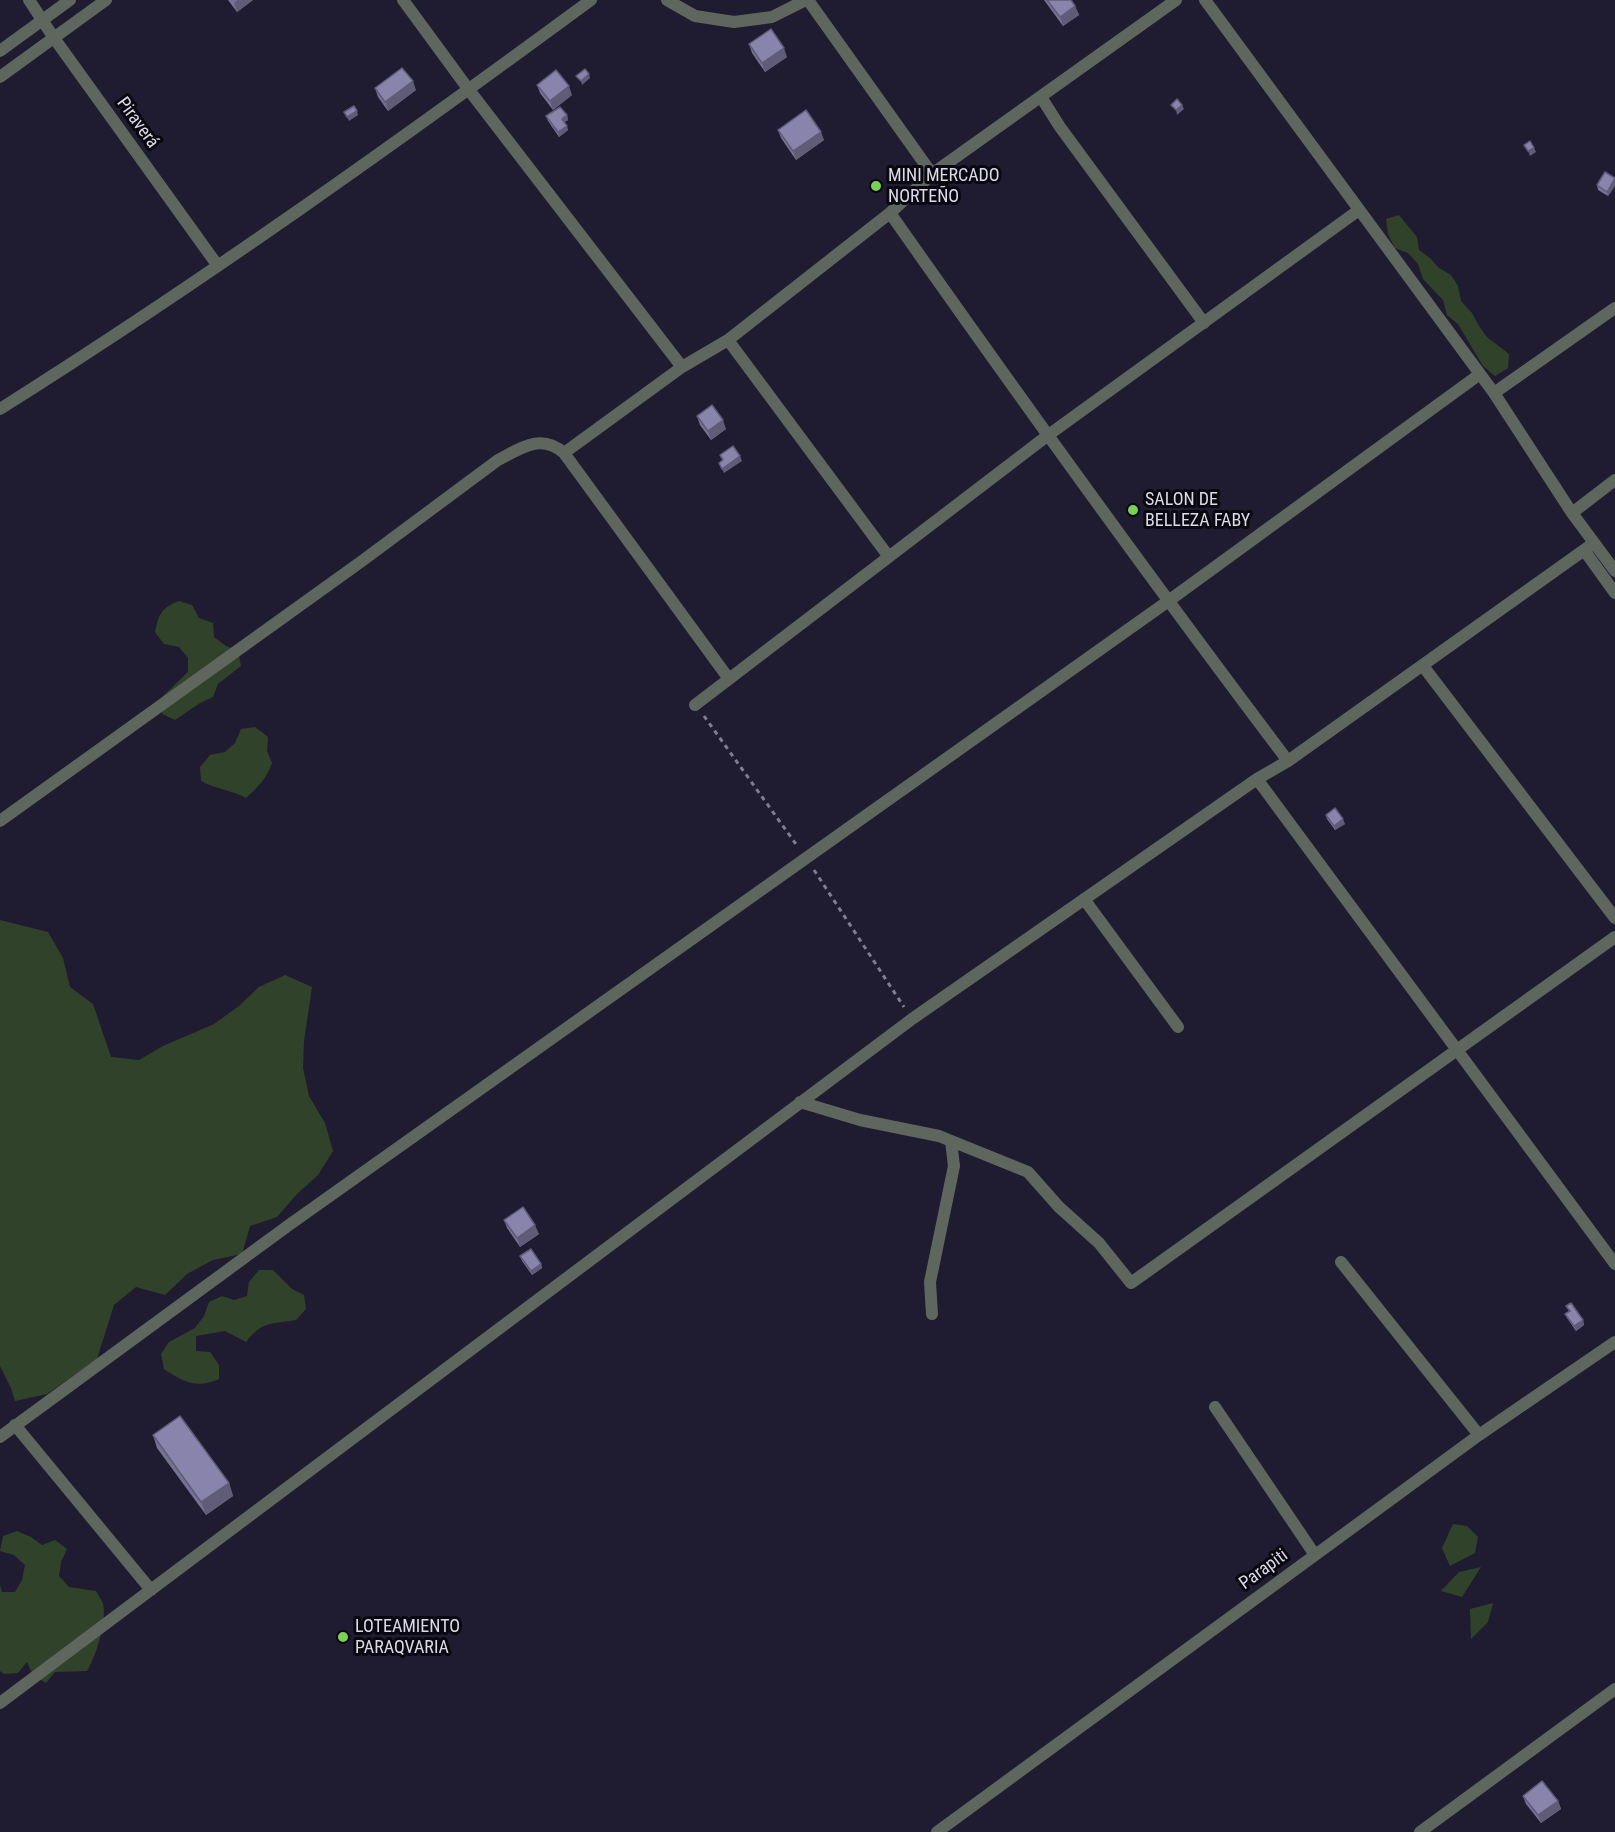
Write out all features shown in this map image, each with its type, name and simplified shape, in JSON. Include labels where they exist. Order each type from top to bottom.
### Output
[{"type":"street","name":"Piraverá","points":[[29,0],[218,266]]},
{"type":"street","points":[[0,51],[70,0]]},
{"type":"street","points":[[0,77],[106,0]]},
{"type":"street","points":[[403,0],[469,90],[682,367]]},
{"type":"street","points":[[0,409],[218,266],[469,90],[591,0]]},
{"type":"street","points":[[667,0],[695,16],[734,22],[772,17],[807,0],[932,174]]},
{"type":"street","points":[[564,453],[682,367],[728,340],[890,213],[932,174],[1176,0]]},
{"type":"street","points":[[1205,0],[1494,393],[1572,513],[1615,593]]},
{"type":"street","points":[[1041,97],[1060,127],[1204,322]]},
{"type":"street","points":[[695,705],[1047,436],[1359,210]]},
{"type":"street","points":[[890,213],[1167,602],[1288,761]]},
{"type":"street","points":[[1494,393],[1615,308]]},
{"type":"street","points":[[728,340],[889,557]]},
{"type":"street","points":[[0,1437],[289,1225],[1167,602],[1480,374]]},
{"type":"street","points":[[0,820],[498,460],[540,442],[554,444],[564,453],[729,679]]},
{"type":"street","points":[[1572,513],[1615,480]]},
{"type":"street","points":[[1589,547],[1615,571]]},
{"type":"street","points":[[0,1703],[912,1019],[1257,779],[1288,761],[1589,547]]},
{"type":"street","points":[[1423,666],[1615,918]]},
{"type":"street","points":[[1257,779],[1615,1264]]},
{"type":"street","points":[[1084,899],[1178,1027]]},
{"type":"street","points":[[801,1102],[860,1120],[939,1136],[1028,1172],[1059,1208],[1099,1243],[1131,1283],[1458,1051],[1615,936]]},
{"type":"street","points":[[932,1314],[930,1282],[954,1166],[951,1141]]},
{"type":"street","points":[[1341,1262],[1479,1435]]},
{"type":"street","name":"Parapiti","points":[[937,1832],[1479,1435],[1615,1342]]},
{"type":"street","points":[[1215,1407],[1315,1555]]},
{"type":"street","points":[[15,1425],[151,1590]]},
{"type":"street","points":[[1420,1832],[1615,1689]]},
{"type":"green space","points":[[1399,215],[1417,237],[1419,250],[1439,268],[1451,275],[1458,286],[1461,301],[1472,313],[1487,337],[1509,354],[1508,368],[1495,376],[1483,366],[1458,324],[1447,315],[1443,300],[1423,279],[1418,264],[1408,253],[1395,248],[1388,234],[1386,219]]},
{"type":"green space","points":[[179,601],[192,605],[199,618],[213,623],[214,637],[238,651],[241,666],[218,684],[213,697],[175,720],[162,714],[161,698],[188,672],[188,658],[179,647],[164,644],[155,632],[162,612]]},
{"type":"green space","points":[[255,727],[268,737],[267,751],[272,763],[264,778],[246,798],[201,781],[200,767],[210,755],[225,752],[235,743],[241,729]]},
{"type":"green space","points":[[0,920],[48,932],[63,958],[70,987],[93,1004],[111,1057],[139,1060],[163,1046],[214,1024],[239,1006],[259,987],[285,975],[312,987],[304,1041],[303,1068],[309,1096],[325,1123],[333,1151],[318,1175],[277,1217],[250,1226],[242,1254],[213,1260],[187,1274],[165,1295],[136,1287],[114,1305],[97,1359],[47,1394],[15,1401],[0,1366]]},
{"type":"green space","points":[[259,1270],[273,1270],[292,1289],[304,1295],[306,1309],[296,1320],[262,1327],[246,1342],[225,1331],[196,1336],[196,1351],[210,1352],[219,1365],[219,1379],[211,1382],[190,1383],[164,1369],[161,1354],[169,1342],[195,1328],[204,1316],[209,1302],[222,1296],[234,1300],[247,1296],[249,1282]]},
{"type":"green space","points":[[1453,1524],[1467,1526],[1478,1537],[1475,1553],[1450,1566],[1442,1548]]},
{"type":"green space","points":[[17,1531],[42,1545],[55,1540],[67,1549],[61,1562],[59,1576],[69,1587],[96,1591],[102,1601],[104,1611],[102,1629],[94,1657],[87,1671],[55,1672],[46,1683],[33,1675],[27,1662],[18,1673],[4,1674],[0,1671],[0,1585],[2,1592],[15,1592],[22,1580],[25,1565],[14,1555],[0,1551],[3,1536]]},
{"type":"green space","points":[[1481,1567],[1462,1597],[1441,1591],[1459,1572]]},
{"type":"green space","points":[[1493,1603],[1488,1622],[1471,1639],[1470,1609]]},
{"type":"building","points":[[1047,0],[1071,0],[1075,6],[1060,17]]},
{"type":"building","points":[[771,29],[784,48],[762,63],[749,44]]},
{"type":"building","points":[[402,68],[413,81],[385,102],[375,88]]},
{"type":"building","points":[[585,69],[589,74],[581,81],[576,76]]},
{"type":"building","points":[[556,70],[569,86],[550,101],[537,85]]},
{"type":"building","points":[[1177,99],[1182,105],[1176,110],[1171,105]]},
{"type":"building","points":[[354,106],[357,111],[347,117],[344,112]]},
{"type":"building","points":[[560,107],[567,115],[562,119],[567,126],[558,132],[546,116]]},
{"type":"building","points":[[806,110],[821,132],[793,151],[778,130]]},
{"type":"building","points":[[1530,141],[1534,148],[1528,151],[1524,145]]},
{"type":"building","points":[[1605,172],[1615,178],[1607,192],[1597,185]]},
{"type":"building","points":[[712,405],[723,420],[708,431],[697,416]]},
{"type":"building","points":[[733,446],[740,456],[722,469],[719,463],[723,460],[720,455]]},
{"type":"building","points":[[1335,808],[1343,819],[1334,826],[1326,815]]},
{"type":"building","points":[[523,1207],[535,1225],[517,1238],[504,1220]]},
{"type":"building","points":[[531,1249],[541,1264],[531,1271],[520,1256]]},
{"type":"building","points":[[1571,1303],[1583,1320],[1574,1326],[1565,1314],[1570,1311],[1566,1306]]},
{"type":"building","points":[[180,1416],[229,1483],[201,1502],[153,1435]]},
{"type":"building","points":[[1542,1781],[1558,1801],[1538,1815],[1523,1796]]},
{"type":"place","name":"MINI MERCADO NORTEÑO","points":[[876,186]]},
{"type":"place","name":"SALON DE BELLEZA FABY","points":[[1133,510]]},
{"type":"place","name":"LOTEAMIENTO PARAQVARIA","points":[[343,1637]]}]
